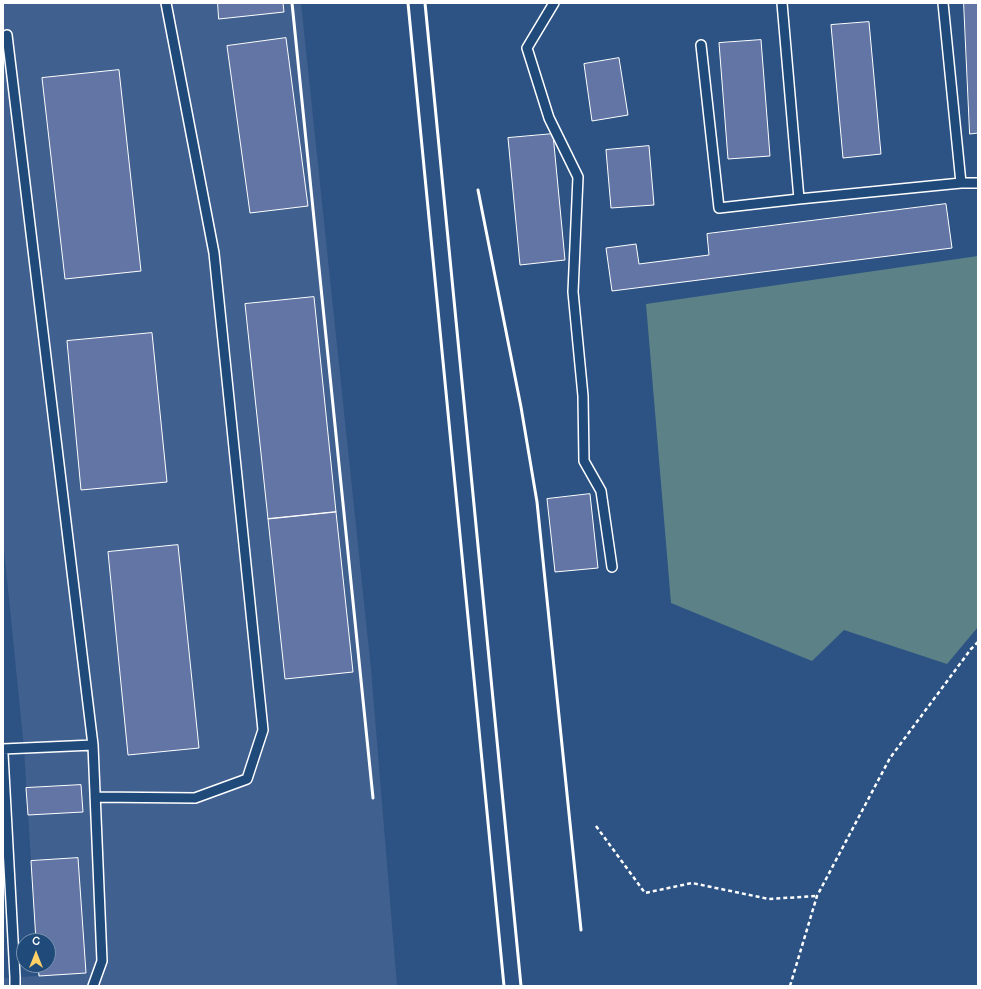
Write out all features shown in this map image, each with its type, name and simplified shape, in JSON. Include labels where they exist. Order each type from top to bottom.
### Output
[{"type":"lane","points":[[95,797],[196,798],[247,779],[263,730],[214,253],[166,3]]},
{"type":"lane","points":[[554,3],[527,48],[549,118],[578,176],[574,292],[583,396],[584,461],[601,491],[612,567]]},
{"type":"lane","points":[[782,3],[799,199]]},
{"type":"lane","points":[[943,3],[961,182]]},
{"type":"lane","points":[[8,35],[93,745],[102,961],[93,986]]},
{"type":"lane","points":[[701,45],[719,208],[961,182],[978,182]]},
{"type":"lane","points":[[3,749],[93,745]]},
{"type":"lane","points":[[3,754],[15,986]]},
{"type":"path","points":[[790,986],[817,896],[890,758],[971,649],[978,642]]},
{"type":"path","points":[[596,826],[645,893],[692,883],[769,899],[817,896]]},
{"type":"shaded area","points":[[3,3],[301,3],[371,669],[397,986],[3,986],[3,978],[38,976],[38,973],[56,973],[56,933],[36,933],[24,749],[3,539]]},
{"type":"green space","points":[[978,256],[978,627],[947,664],[844,630],[812,661],[671,603],[646,304]]},
{"type":"building","points":[[218,3],[283,3],[284,12],[219,19]]},
{"type":"building","points":[[964,3],[978,3],[978,133],[970,134]]},
{"type":"building","points":[[869,22],[881,154],[843,158],[831,25]]},
{"type":"building","points":[[286,38],[308,206],[250,213],[227,46]]},
{"type":"building","points":[[761,40],[770,156],[728,159],[719,43]]},
{"type":"building","points":[[619,58],[628,115],[592,121],[584,64]]},
{"type":"building","points":[[119,70],[141,271],[65,279],[42,78]]},
{"type":"building","points":[[553,134],[565,260],[520,265],[508,138]]},
{"type":"building","points":[[649,146],[654,205],[611,208],[606,150]]},
{"type":"building","points":[[946,204],[952,248],[612,291],[606,248],[636,244],[639,264],[709,255],[707,234]]},
{"type":"building","points":[[314,297],[336,512],[268,519],[245,304]]},
{"type":"building","points":[[152,333],[167,482],[81,490],[67,341]]},
{"type":"building","points":[[590,494],[598,568],[555,572],[547,499]]},
{"type":"building","points":[[336,512],[353,672],[285,679],[268,519]]},
{"type":"building","points":[[178,545],[199,748],[128,755],[108,552]]},
{"type":"building","points":[[81,785],[83,812],[28,815],[26,788]]},
{"type":"building","points":[[78,858],[86,973],[39,976],[39,973],[56,973],[56,933],[36,933],[31,861]]},
{"type":"railway","points":[[292,3],[373,798]]},
{"type":"railway","points":[[408,3],[504,986]]},
{"type":"railway","points":[[425,3],[521,986]]},
{"type":"railway","points":[[478,190],[521,407],[537,502],[581,930]]}]
